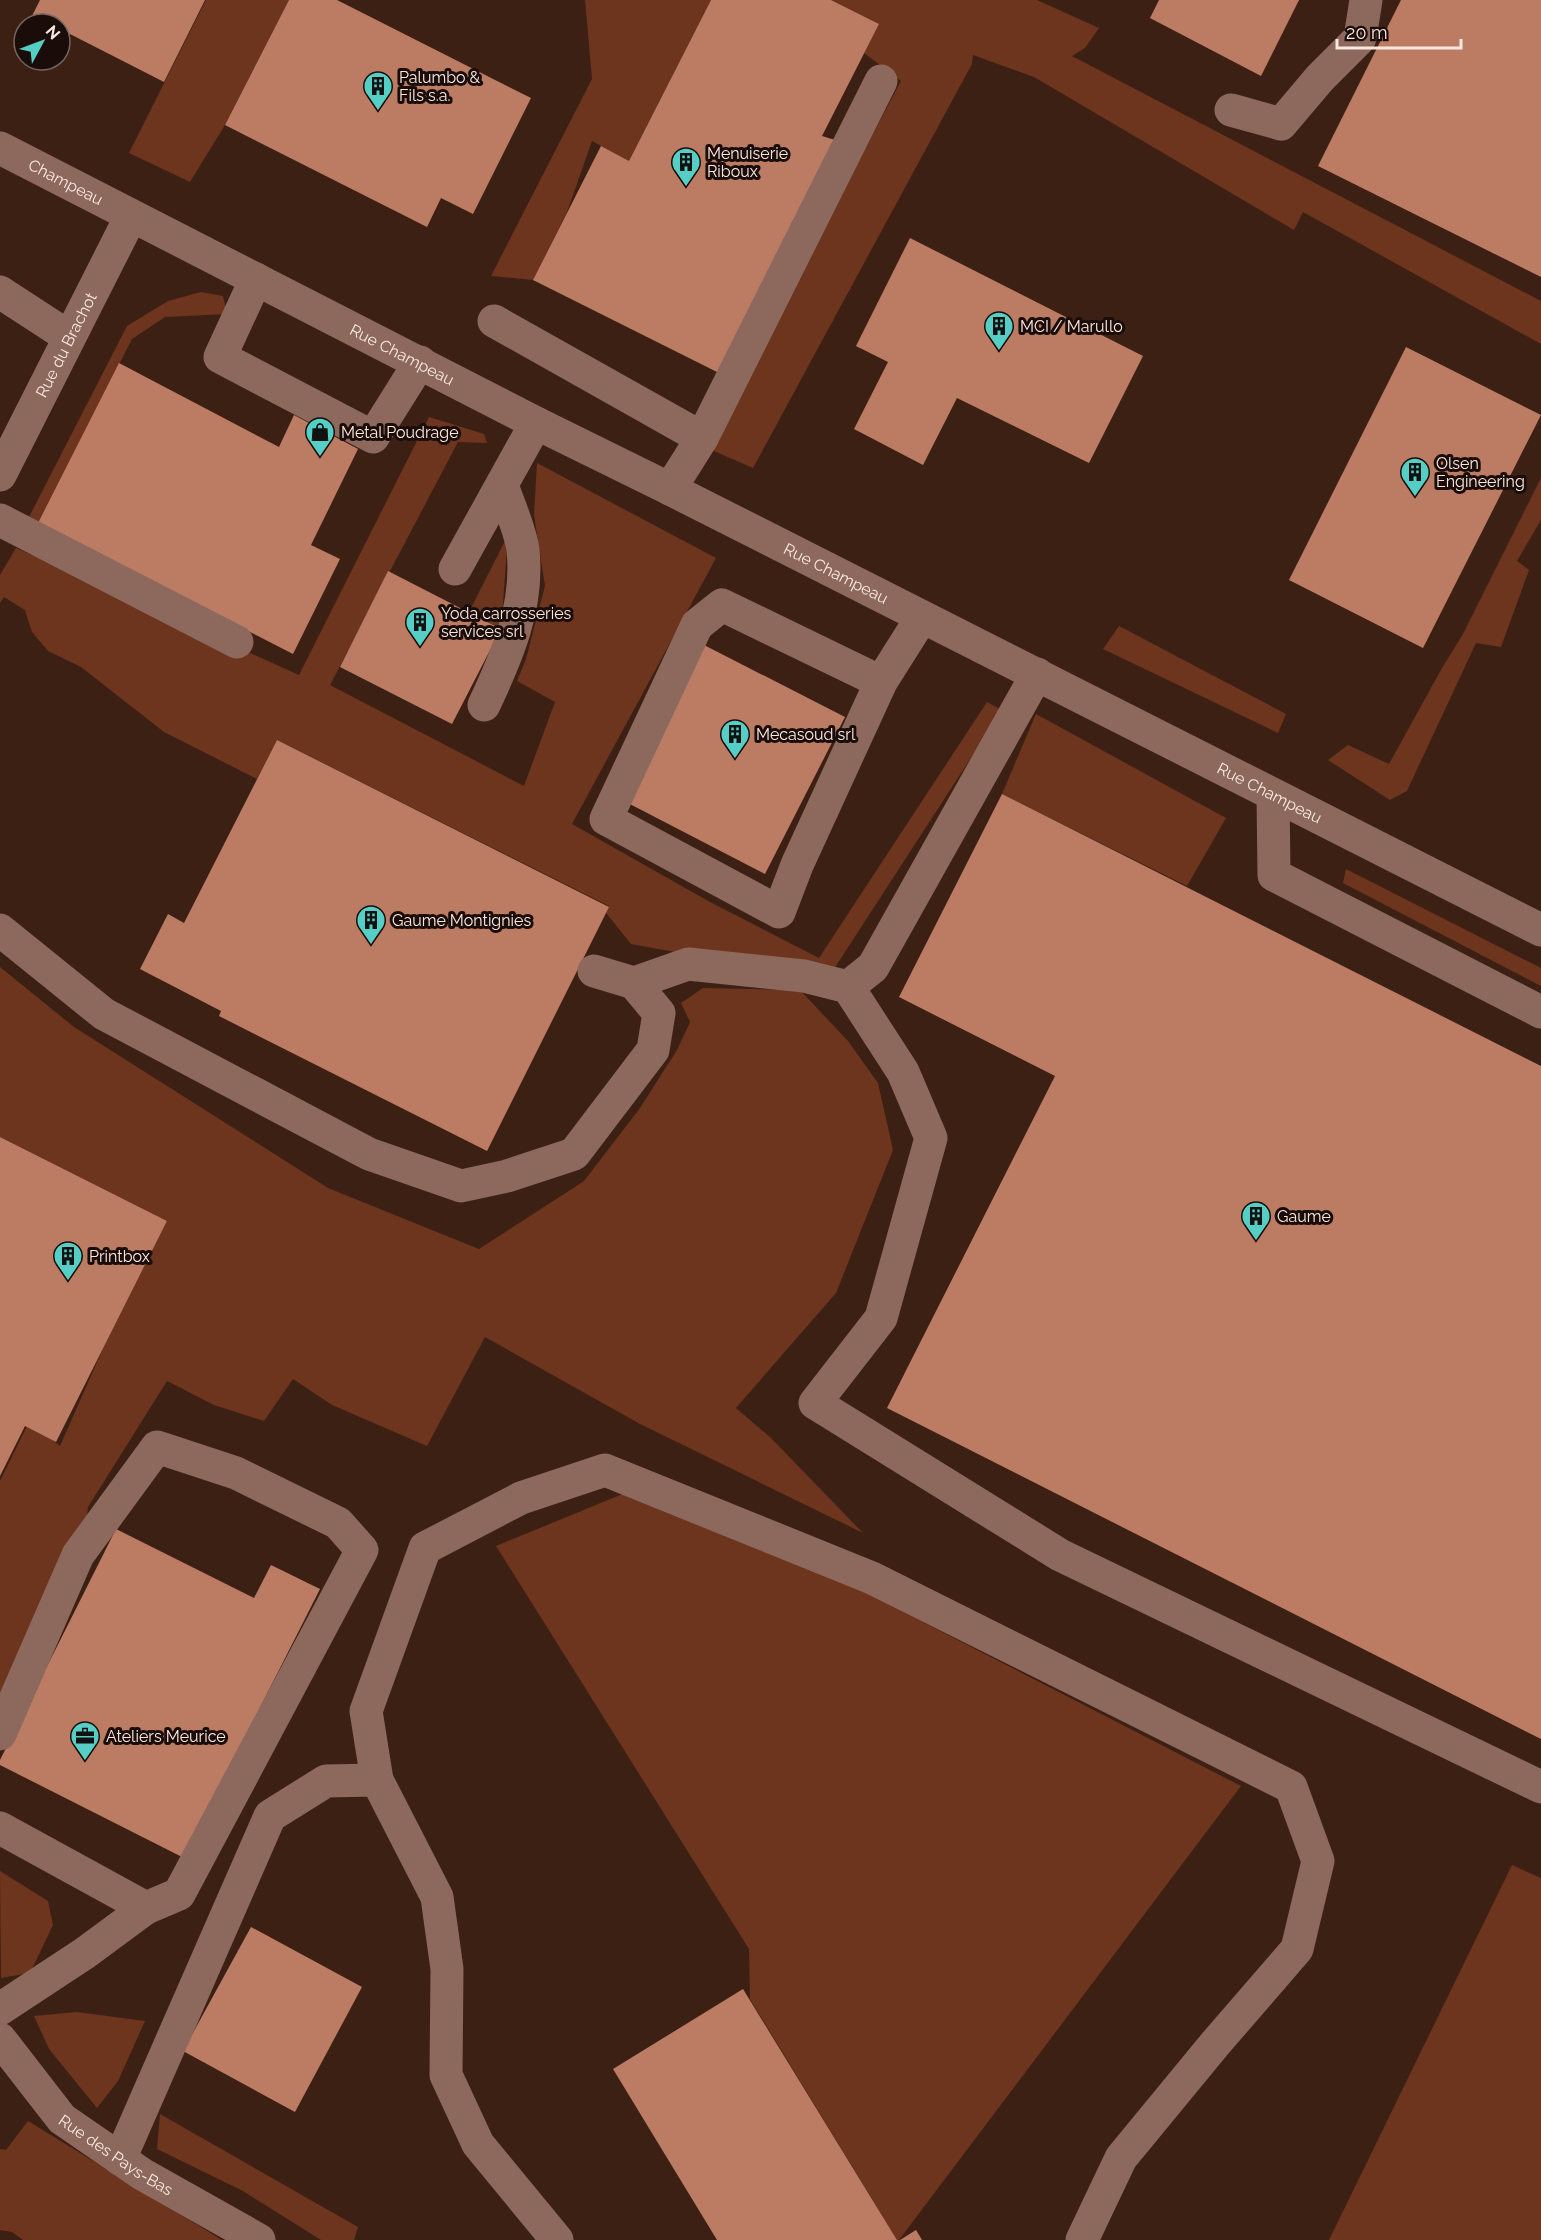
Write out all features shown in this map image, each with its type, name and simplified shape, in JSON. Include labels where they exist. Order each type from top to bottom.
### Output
[{"type":"street","points":[[1231,110],[1281,124],[1320,78],[1360,38],[1366,0]]},
{"type":"street","points":[[670,489],[702,438],[881,81]]},
{"type":"street","name":"Champeau","points":[[0,148],[131,216]]},
{"type":"street","name":"Rue Champeau","points":[[131,216],[1541,930]]},
{"type":"street","name":"Rue du Brachot","points":[[0,475],[8,435],[69,337],[131,216]]},
{"type":"street","points":[[256,279],[220,357],[373,437],[420,362]]},
{"type":"street","points":[[0,292],[69,337]]},
{"type":"street","points":[[494,321],[702,438]]},
{"type":"street","points":[[455,569],[536,423]]},
{"type":"street","points":[[484,705],[507,656],[522,607],[523,549],[502,485]]},
{"type":"street","points":[[0,520],[237,642]]},
{"type":"street","points":[[881,682],[722,605],[697,625],[606,819],[779,912],[797,864],[881,682],[922,616]]},
{"type":"street","points":[[848,987],[873,967],[1037,674]]},
{"type":"street","points":[[1273,795],[1274,875],[1541,1012]]},
{"type":"street","points":[[0,930],[104,1014],[369,1154],[461,1186],[507,1176],[574,1154],[653,1050],[659,1012],[634,983],[594,971]]},
{"type":"street","points":[[634,983],[688,964],[804,976],[848,987],[903,1072],[931,1138],[881,1318],[815,1404],[1060,1555],[1541,1787]]},
{"type":"street","points":[[0,1734],[78,1555],[157,1447],[236,1473],[338,1523],[362,1550],[179,1894],[146,1908],[85,1953],[0,2009]]},
{"type":"street","points":[[556,2240],[478,2144],[446,2075],[447,1969],[437,1896],[376,1780],[366,1711],[425,1548],[521,1498],[605,1470],[872,1578],[1291,1787],[1318,1861],[1297,1949],[1214,2044],[1121,2158],[1082,2240]]},
{"type":"street","points":[[120,2159],[270,1816],[326,1781],[376,1780]]},
{"type":"street","points":[[0,1828],[146,1908]]},
{"type":"street","name":"Rue des Pays-Bas","points":[[0,2039],[62,2119],[142,2174],[259,2240]]},
{"type":"shaded area","points":[[206,0],[289,0],[225,125],[190,182],[129,153]]},
{"type":"shaded area","points":[[585,0],[711,0],[629,161],[592,141],[567,212],[533,280],[491,276],[592,79]]},
{"type":"shaded area","points":[[831,0],[1037,0],[1099,28],[1085,48],[1072,56],[1541,301],[1541,344],[1303,212],[1294,230],[1034,77],[973,55],[972,64],[753,468],[707,448],[901,81],[864,53],[879,24]]},
{"type":"shaded area","points":[[201,292],[223,296],[227,314],[165,317],[132,339],[38,523],[29,517],[127,326],[168,301]]},
{"type":"shaded area","points":[[429,417],[484,434],[487,443],[458,442],[330,685],[524,786],[555,702],[517,681],[526,659],[545,586],[534,515],[537,463],[716,558],[572,824],[710,902],[819,958],[987,702],[1002,710],[832,972],[691,955],[631,944],[606,913],[609,906],[277,740],[257,779],[164,732],[81,667],[48,651],[32,632],[25,610],[4,597],[0,603],[0,575],[16,548],[299,675]]},
{"type":"shaded area","points":[[1541,478],[1541,520],[1517,561],[1529,570],[1501,647],[1476,643],[1407,791],[1390,800],[1328,760],[1348,745],[1389,764],[1463,634]]},
{"type":"shaded area","points":[[508,535],[501,629],[469,612]]},
{"type":"shaded area","points":[[1119,626],[1286,714],[1278,733],[1103,649]]},
{"type":"shaded area","points":[[1036,714],[1226,818],[1187,886],[1002,794]]},
{"type":"shaded area","points":[[1346,869],[1541,968],[1541,986],[1343,883]]},
{"type":"shaded area","points":[[0,967],[74,1027],[328,1188],[479,1249],[584,1181],[640,1108],[677,1050],[690,1022],[681,1003],[703,988],[800,990],[848,1041],[878,1083],[893,1150],[836,1293],[736,1408],[770,1437],[863,1533],[640,1424],[485,1337],[427,1446],[332,1405],[293,1379],[264,1421],[214,1405],[167,1381],[88,1507],[86,1530],[0,1699],[0,1481],[29,1422],[60,1446],[105,1344],[167,1221],[0,1137]]},
{"type":"shaded area","points":[[625,1493],[845,1582],[1241,1786],[899,2240],[750,1999],[749,1949],[496,1546]]},
{"type":"shaded area","points":[[1512,1865],[1541,1878],[1541,2240],[1329,2240]]},
{"type":"shaded area","points":[[0,1871],[48,1901],[53,1925],[30,1973],[1,1978]]},
{"type":"shaded area","points":[[77,2012],[145,2021],[118,2081],[97,2108],[49,2049],[34,2016]]},
{"type":"shaded area","points":[[160,2114],[358,2227],[354,2240],[321,2240],[243,2191],[157,2149]]},
{"type":"shaded area","points":[[28,2121],[222,2240],[23,2240],[12,2232],[0,2230],[0,2149],[6,2150]]},
{"type":"building","points":[[40,0],[205,0],[164,82],[72,35],[72,12],[34,12]]},
{"type":"building","name":"Palumbo & Fils s.a.","points":[[289,0],[337,0],[531,98],[473,214],[441,198],[427,227],[225,125]]},
{"type":"building","name":"Menuiserie Riboux","points":[[711,0],[831,0],[879,24],[822,136],[835,140],[719,373],[533,280],[601,146],[629,161]]},
{"type":"building","points":[[1159,0],[1299,0],[1261,76],[1150,18]]},
{"type":"building","points":[[1401,0],[1541,0],[1541,277],[1318,166]]},
{"type":"building","name":"MCI / Marullo","points":[[910,238],[1143,356],[1089,463],[957,398],[923,465],[854,429],[888,362],[856,346]]},
{"type":"building","name":"Olsen Engineering","points":[[1406,347],[1541,415],[1423,648],[1289,580]]},
{"type":"building","points":[[119,363],[279,447],[294,415],[358,449],[311,545],[340,559],[293,654],[38,523]]},
{"type":"building","name":"Yoda carrosseries services srl","points":[[388,571],[501,629],[452,724],[340,667]]},
{"type":"building","name":"Mecasoud srl","points":[[704,645],[845,717],[765,874],[624,801]]},
{"type":"building","name":"Gaume Montignies","points":[[277,740],[609,907],[487,1151],[219,1016],[221,1011],[140,969],[168,914],[184,923]]},
{"type":"building","name":"Gaume","points":[[1002,794],[1541,1066],[1541,1739],[887,1408],[1055,1076],[899,997]]},
{"type":"building","name":"Printbox","points":[[0,1137],[167,1221],[56,1442],[25,1426],[0,1476]]},
{"type":"building","points":[[116,1529],[254,1598],[271,1565],[320,1589],[184,1858],[0,1765],[0,1760]]},
{"type":"building","points":[[251,1927],[362,1987],[295,2112],[183,2051]]},
{"type":"building","points":[[743,1989],[897,2240],[717,2240],[613,2069]]},
{"type":"building","points":[[916,2230],[922,2240],[900,2240]]},
{"type":"place","name":"Palumbo & Fils s.a.","points":[[378,112]]},
{"type":"place","name":"Menuiserie Riboux","points":[[686,188]]},
{"type":"place","name":"MCI / Marullo","points":[[999,352]]},
{"type":"place","name":"Metal Poudrage","points":[[320,458]]},
{"type":"place","name":"Olsen Engineering","points":[[1415,498]]},
{"type":"place","name":"Yoda carrosseries services srl","points":[[420,648]]},
{"type":"place","name":"Mecasoud srl","points":[[735,760]]},
{"type":"place","name":"Gaume Montignies","points":[[371,946]]},
{"type":"place","name":"Gaume","points":[[1256,1242]]},
{"type":"place","name":"Printbox","points":[[68,1282]]},
{"type":"place","name":"Ateliers Meurice","points":[[85,1762]]}]
